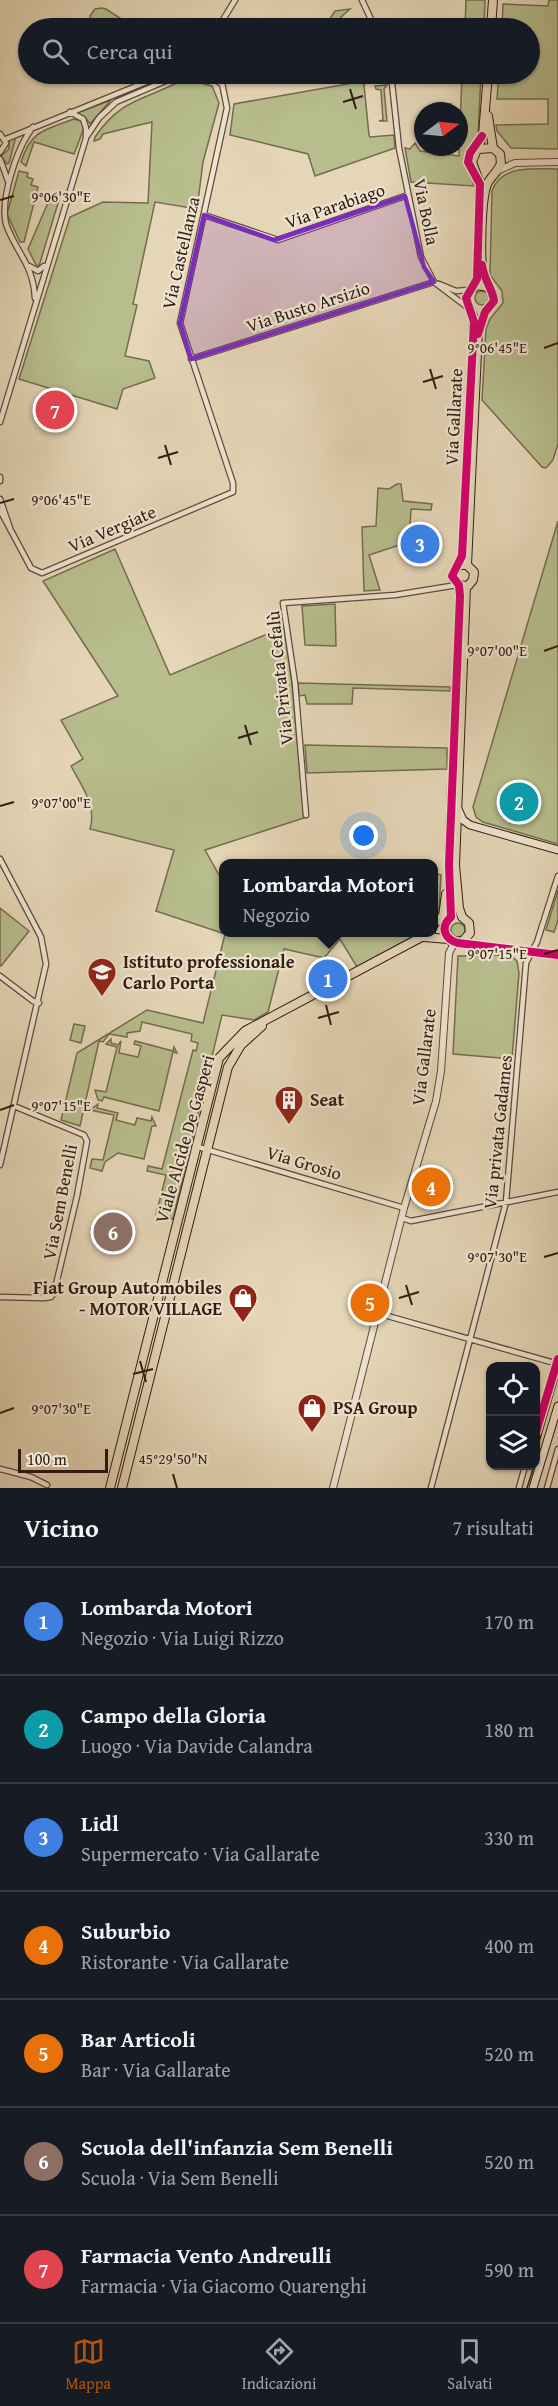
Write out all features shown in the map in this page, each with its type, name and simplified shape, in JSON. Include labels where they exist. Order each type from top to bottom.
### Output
[{"type":"main road","points":[[492,18],[493,0]]},
{"type":"main road","name":"Via Gallarate","points":[[463,565],[474,322],[466,298],[477,279],[480,184],[472,162],[478,149],[488,84]]},
{"type":"main road","name":"Via Gallarate","points":[[470,933],[470,923],[462,917],[455,865],[461,586],[452,574],[463,565],[478,331],[485,312],[494,301],[483,279],[481,260],[485,192],[501,163],[496,150],[487,102]]},
{"type":"main road","points":[[478,149],[496,150]]},
{"type":"main road","points":[[476,171],[484,175],[495,173]]},
{"type":"main road","points":[[472,288],[489,288]]},
{"type":"main road","points":[[470,308],[478,312],[485,312]]},
{"type":"main road","name":"Via Gallarate","points":[[461,586],[472,582],[474,576],[472,569],[463,565]]},
{"type":"main road","name":"Via Gallarate","points":[[451,918],[449,865],[461,586]]},
{"type":"main road","points":[[456,805],[463,820],[470,825],[558,850]]},
{"type":"main road","points":[[438,920],[443,916],[449,865]]},
{"type":"main road","points":[[438,929],[451,918],[462,917]]},
{"type":"main road","name":"Via Gallarate","points":[[445,925],[454,941]]},
{"type":"main road","points":[[454,941],[465,940],[470,933],[481,946]]},
{"type":"main road","points":[[267,1020],[420,937]]},
{"type":"main road","points":[[434,937],[481,946],[532,950],[558,955]]},
{"type":"main road","name":"Viale Alcide De Gasperi","points":[[110,1488],[219,1058],[236,1037],[267,1020]]},
{"type":"main road","name":"Viale Alcide De Gasperi","points":[[122,1488],[228,1067],[241,1045],[267,1020]]},
{"type":"main road","points":[[533,1488],[558,1406]]},
{"type":"street","points":[[224,18],[235,0]]},
{"type":"street","points":[[362,0],[370,18]]},
{"type":"street","points":[[6,139],[141,84]]},
{"type":"street","points":[[86,138],[105,112],[126,97],[158,84]]},
{"type":"street","points":[[219,84],[224,88]]},
{"type":"street","name":"Via Castellanza","points":[[222,84],[227,108],[180,323],[233,490]]},
{"type":"street","name":"Via Bolla","points":[[392,84],[398,144],[421,257],[434,282],[470,308]]},
{"type":"street","points":[[0,422],[35,300],[86,138],[83,119],[70,112]]},
{"type":"street","points":[[33,127],[21,143],[9,183],[3,217],[29,265],[35,300]]},
{"type":"street","points":[[0,134],[6,139]]},
{"type":"street","points":[[0,152],[6,146],[6,139]]},
{"type":"street","points":[[496,150],[510,159],[530,162]]},
{"type":"street","points":[[0,159],[9,183]]},
{"type":"street","points":[[495,173],[510,164],[558,162]]},
{"type":"street","name":"Via Parabiago","points":[[204,215],[274,240],[408,195]]},
{"type":"street","points":[[29,265],[38,271],[46,264]]},
{"type":"street","points":[[434,282],[456,291],[472,288]]},
{"type":"street","name":"Via Busto Arsizio","points":[[191,359],[434,282]]},
{"type":"street","points":[[0,410],[4,403]]},
{"type":"street","name":"Via Vergiate","points":[[0,510],[33,570],[45,572],[228,495],[233,490]]},
{"type":"street","name":"Via Vergiate","points":[[0,499],[14,539]]},
{"type":"street","name":"Via Privata Cefalù","points":[[306,815],[295,683],[283,603],[395,595],[461,586]]},
{"type":"street","points":[[0,860],[43,944],[46,969],[0,1165]]},
{"type":"street","name":"Via privata Gadames","points":[[431,1488],[506,1202],[526,963],[537,942],[558,876]]},
{"type":"street","name":"Via Gallarate","points":[[333,1488],[404,1208],[436,1101],[449,953],[454,941]]},
{"type":"street","points":[[0,976],[39,1003]]},
{"type":"street","name":"Via Sem Benelli","points":[[0,1297],[44,1298],[54,1293],[77,1196],[87,1141],[84,1135],[14,1106]]},
{"type":"street","name":"Via Grosio","points":[[195,1146],[404,1208]]},
{"type":"street","points":[[402,1218],[411,1221],[558,1192]]},
{"type":"street","points":[[378,1313],[558,1362],[540,1419]]},
{"type":"street","points":[[547,1488],[558,1449]]},
{"type":"street","points":[[0,1469],[31,1477],[47,1485]]},
{"type":"street","points":[[519,1488],[524,1470]]},
{"type":"highlighted area","points":[[405,196],[424,267],[434,282],[191,359],[180,323],[204,215],[274,240]]},
{"type":"green space","points":[[466,0],[485,0],[484,18],[465,18]]},
{"type":"green space","points":[[549,0],[558,0],[558,149],[511,148],[497,131],[496,125],[548,124],[548,99],[497,99],[498,84],[540,84],[540,18],[502,18],[503,4],[548,6]]},
{"type":"green space","points":[[95,9],[106,9],[120,18],[90,18]]},
{"type":"green space","points":[[350,9],[340,18],[330,18],[335,11]]},
{"type":"green space","points":[[204,84],[212,86],[219,103],[203,162],[197,209],[155,202],[133,304],[137,305],[125,356],[149,361],[155,378],[123,389],[117,409],[19,379],[70,217],[103,202],[148,203],[152,122],[103,134],[100,139],[94,141],[95,137],[115,114],[125,107],[170,86]]},
{"type":"green space","points":[[347,84],[365,84],[369,135],[370,137],[394,135],[395,148],[315,176],[308,154],[230,135],[234,104]]},
{"type":"green space","points":[[462,84],[481,84],[478,137],[469,152],[468,164],[474,186],[411,182],[405,148],[410,149],[414,144],[414,156],[468,156],[468,102],[461,102]]},
{"type":"green space","points":[[387,85],[384,89],[387,121],[379,121],[383,120],[381,90],[376,89],[375,86]]},
{"type":"green space","points":[[111,100],[90,124],[85,117],[77,113]]},
{"type":"green space","points":[[74,119],[81,121],[84,128],[74,154],[34,142],[26,166],[21,162],[29,143],[35,137],[47,129]]},
{"type":"green space","points":[[16,136],[7,164],[1,156],[9,149],[9,138]]},
{"type":"green space","points":[[529,169],[558,169],[558,444],[553,460],[546,468],[542,467],[482,400],[486,329],[490,319],[503,303],[502,291],[490,275],[492,191],[496,182],[511,172]]},
{"type":"green space","points":[[19,171],[28,173],[27,177],[33,179],[31,185],[38,187],[24,242],[20,242],[7,214]]},
{"type":"green space","points":[[50,198],[59,200],[39,266],[36,265],[28,249]]},
{"type":"green space","points":[[479,291],[485,291],[489,298],[485,305],[479,305],[475,301],[475,295]]},
{"type":"green space","points":[[401,484],[403,501],[432,504],[431,510],[411,509],[409,542],[369,555],[380,590],[364,591],[362,527],[376,526],[378,488],[389,489]]},
{"type":"green space","points":[[558,521],[558,844],[483,822],[476,817],[473,807]]},
{"type":"green space","points":[[115,549],[170,675],[284,627],[292,682],[304,818],[205,850],[219,875],[219,932],[156,911],[174,850],[90,829],[92,812],[90,804],[71,766],[83,759],[61,720],[118,696],[43,581]]},
{"type":"green space","points":[[335,604],[336,646],[305,645],[302,606]]},
{"type":"green space","points":[[298,683],[450,687],[450,691],[353,688],[352,704],[307,704],[305,695],[299,696]]},
{"type":"green space","points":[[305,745],[447,748],[447,769],[307,773]]},
{"type":"green space","points":[[438,874],[441,875],[438,912]]},
{"type":"green space","points":[[558,890],[558,920],[554,932],[546,930]]},
{"type":"green space","points":[[0,908],[29,931],[1,966],[0,966]]},
{"type":"green space","points":[[455,923],[461,923],[465,930],[461,937],[455,937],[451,933],[451,927]]},
{"type":"green space","points":[[224,937],[413,937],[357,967],[340,939],[324,958],[284,949],[268,1012],[254,1020],[222,1015],[173,1219],[156,1215],[166,1175],[147,1171],[148,1166],[162,1169],[193,1050],[196,1051],[198,1043],[191,1041],[192,1034],[142,1022],[140,1031],[127,1033],[127,1037],[109,1034],[103,1042],[99,1041],[80,1126],[61,1120],[77,1053],[147,1010],[203,1023]]},
{"type":"green space","points":[[510,955],[517,961],[519,973],[512,1059],[453,1054],[458,956]]},
{"type":"green space","points":[[74,1024],[85,1026],[81,1043],[70,1040]]},
{"type":"green space","points":[[111,1039],[111,1043],[118,1045],[121,1041],[119,1053],[138,1057],[141,1046],[134,1044],[135,1041],[173,1051],[174,1047],[177,1053],[173,1052],[159,1111],[104,1097],[102,1101],[98,1100],[95,1090],[106,1092],[117,1047],[106,1044]]},
{"type":"green space","points":[[98,1104],[97,1108],[118,1113],[116,1120],[135,1125],[137,1118],[151,1121],[152,1117],[156,1126],[152,1126],[144,1159],[118,1153],[105,1162],[102,1171],[90,1168],[92,1159],[103,1160],[114,1115],[90,1110]]},
{"type":"tram line","points":[[540,1438],[558,1377]]},
{"type":"tram line","points":[[527,1488],[533,1470]]},
{"type":"cycle path","points":[[482,136],[470,153],[468,162],[480,184],[477,279],[466,298],[474,322],[462,556],[452,576],[459,585],[460,596],[449,865],[451,917],[445,925],[445,932],[449,939],[458,943],[558,955]]},
{"type":"cycle path","points":[[478,334],[485,312],[494,301],[482,265]]},
{"type":"cycle path","points":[[540,1419],[558,1359]]},
{"type":"place","name":"Farmacia Vento Andreulli","points":[[55,410]]},
{"type":"place","name":"Lidl","points":[[420,544]]},
{"type":"place","name":"Campo della Gloria","points":[[519,802]]},
{"type":"place","name":"Lombarda Motori","points":[[328,979]]},
{"type":"place","name":"Istituto professionale Carlo Porta","points":[[102,998]]},
{"type":"place","name":"Seat","points":[[289,1126]]},
{"type":"place","name":"Suburbio","points":[[431,1187]]},
{"type":"place","name":"Scuola dell'infanzia Sem Benelli","points":[[113,1232]]},
{"type":"place","name":"Bar Articoli","points":[[370,1303]]},
{"type":"place","name":"Fiat Group Automobiles - MOTOR VILLAGE","points":[[243,1324]]},
{"type":"place","name":"PSA Group","points":[[312,1434]]}]
